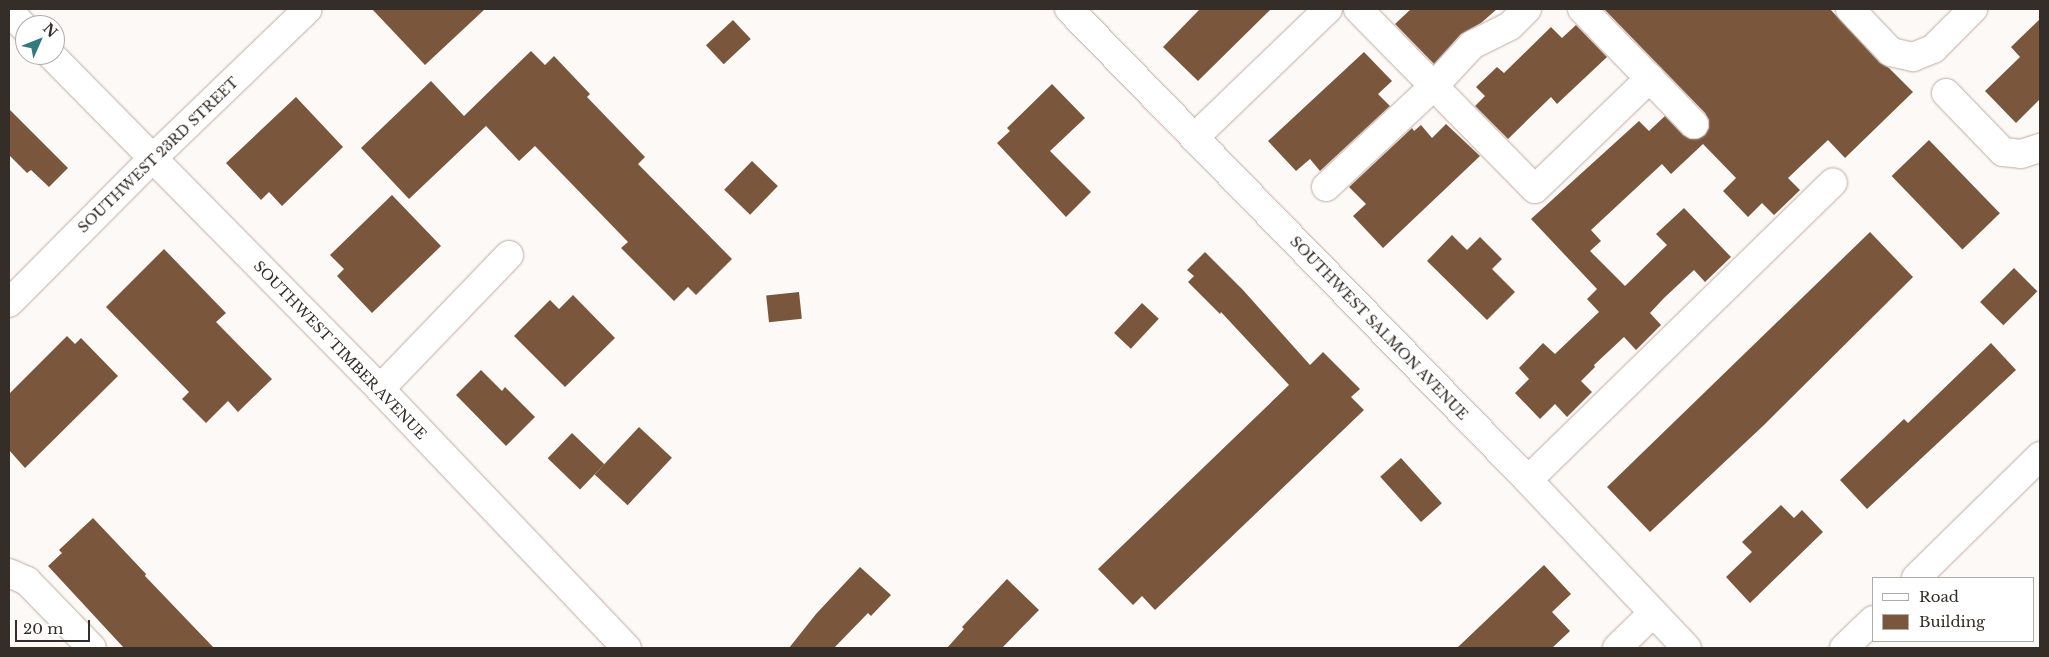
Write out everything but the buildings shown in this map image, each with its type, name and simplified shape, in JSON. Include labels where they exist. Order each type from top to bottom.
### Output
[{"type":"street","name":"SOUTHWEST 23RD STREET","points":[[9,303],[152,159],[308,9]]},
{"type":"street","name":"SOUTHWEST SALMON AVENUE","points":[[1069,9],[1528,480],[1688,648]]},
{"type":"street","points":[[1194,138],[1328,9]]},
{"type":"street","points":[[1358,9],[1535,189],[1650,78]]},
{"type":"street","points":[[1326,187],[1434,86],[1472,45],[1510,26],[1527,9]]},
{"type":"street","points":[[1582,9],[1694,124]]},
{"type":"street","points":[[1850,9],[1891,52],[1913,57],[1933,49],[1973,9]]},
{"type":"street","name":"SOUTHWEST TIMBER AVENUE","points":[[61,65],[380,389],[627,648]]},
{"type":"street","points":[[1946,93],[2003,152],[2021,154],[2040,148]]},
{"type":"street","points":[[1528,480],[1833,182]]},
{"type":"street","points":[[380,389],[510,255]]},
{"type":"street","points":[[1917,577],[2040,456]]},
{"type":"street","points":[[9,572],[27,581],[92,648]]},
{"type":"street","points":[[1617,648],[1653,612]]},
{"type":"street","points":[[1844,648],[1872,621]]}]
